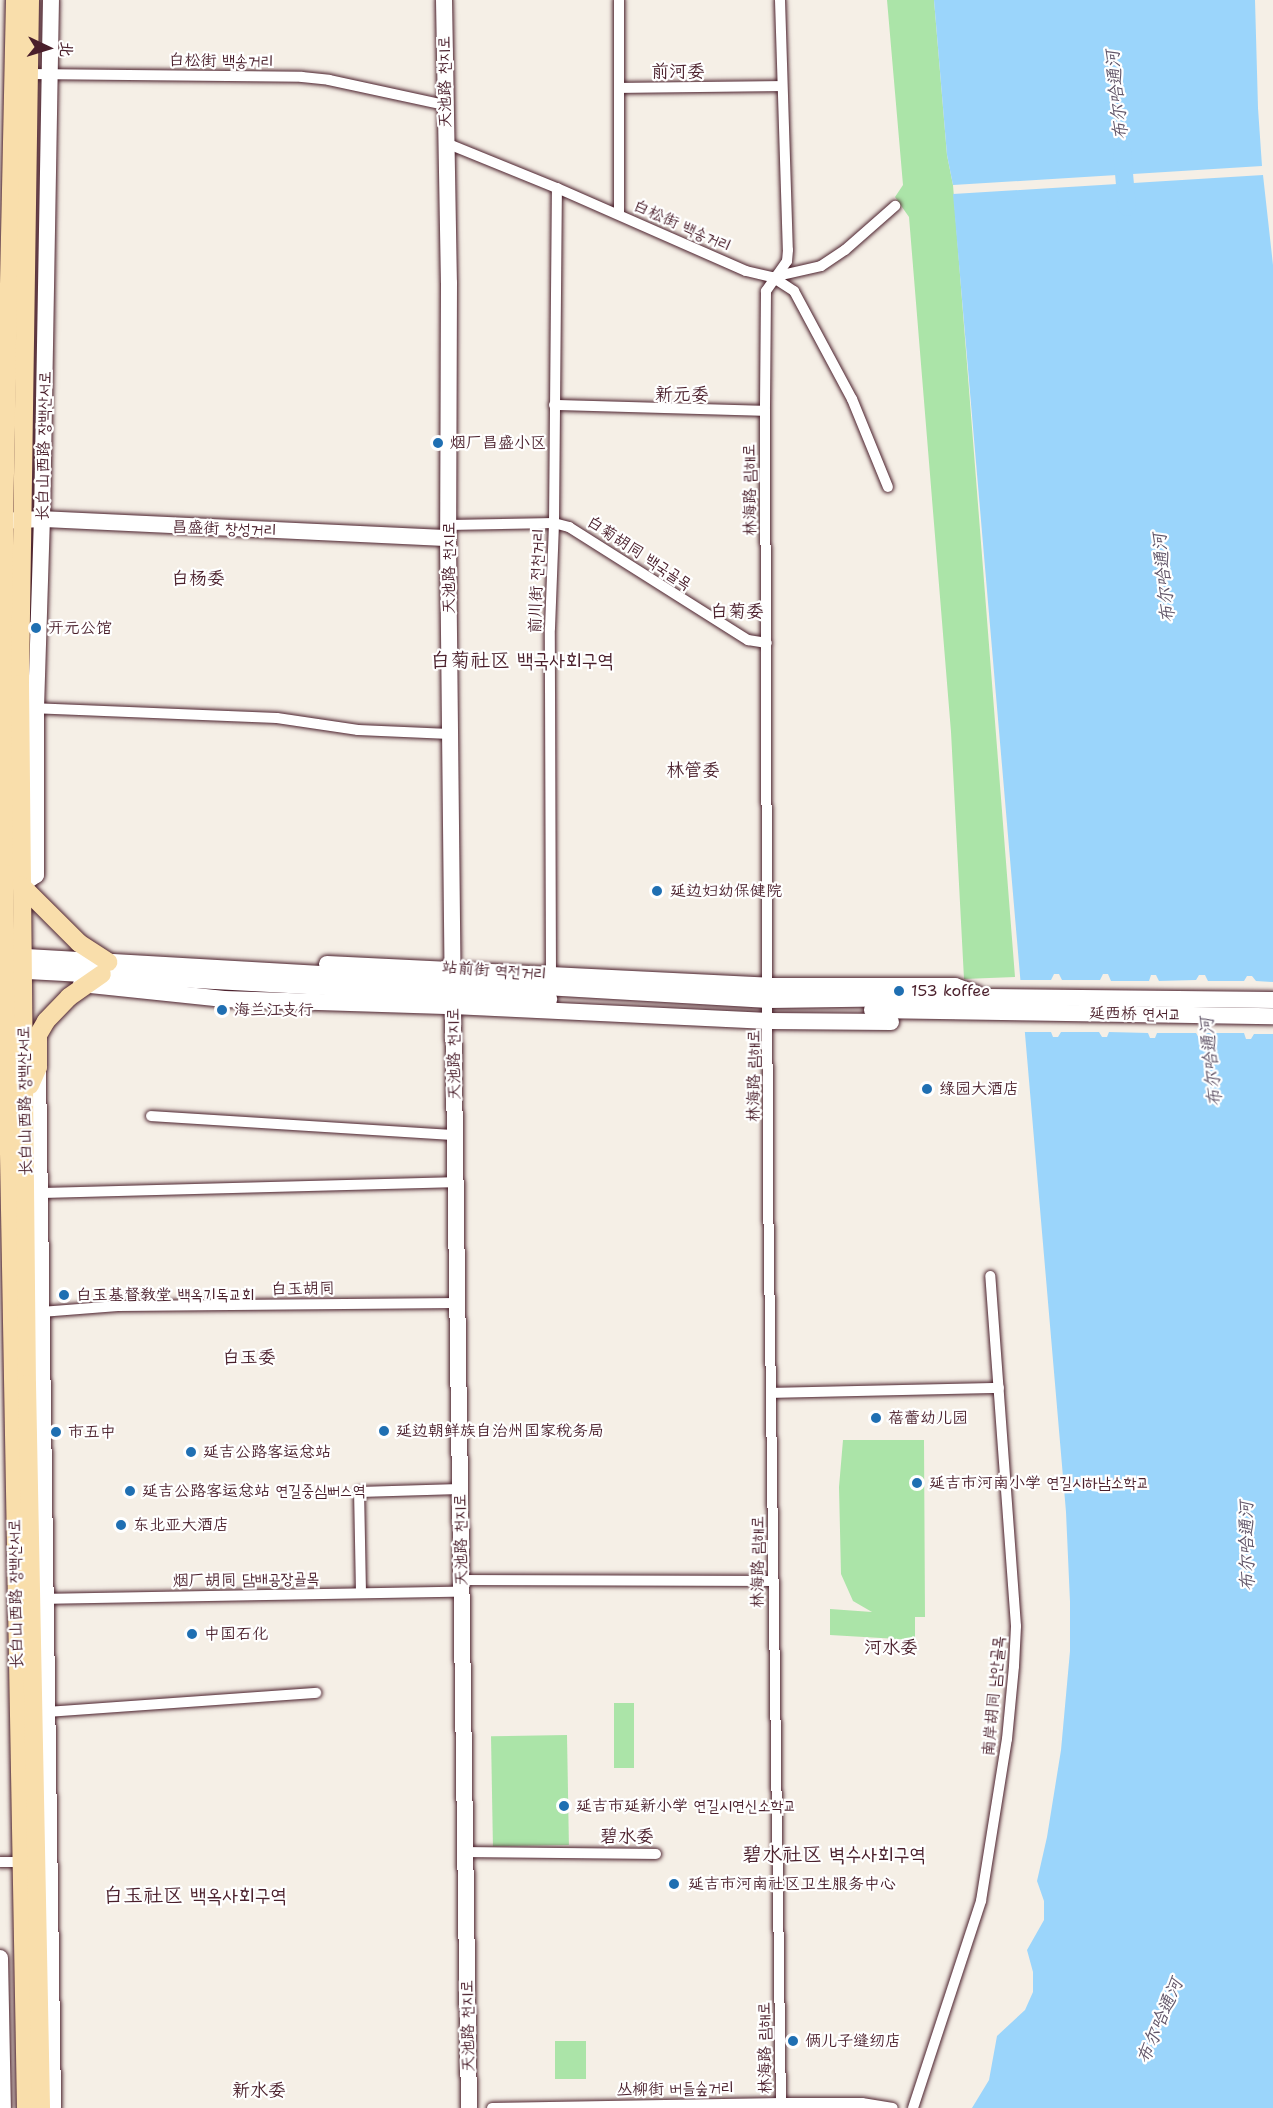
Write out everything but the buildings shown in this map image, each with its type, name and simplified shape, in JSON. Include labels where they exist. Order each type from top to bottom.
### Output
[{"type":"main road","name":"长白山西路 장백산서로","points":[[15,0],[2,521],[1,874],[6,1363],[26,2108]]},
{"type":"main road","name":"长白山西路 장백산서로","points":[[30,0],[23,521],[28,708],[21,885],[36,1384],[41,2108]]},
{"type":"main road","points":[[21,885],[88,950],[99,973],[46,1021],[38,1035],[38,1067],[26,1095]]},
{"type":"street","name":"长白山西路 장백산서로","points":[[28,708],[42,519],[51,0]]},
{"type":"street","name":"天池路 천지로","points":[[444,0],[450,305],[448,531],[453,988],[469,2108]]},
{"type":"street","points":[[619,0],[619,214]]},
{"type":"street","name":"林海路 림해로","points":[[780,0],[788,250],[783,268],[773,278],[765,301],[765,411],[773,1581],[781,2103]]},
{"type":"street","name":"白松街 백송거리","points":[[29,74],[302,77],[329,80],[445,105]]},
{"type":"street","points":[[619,88],[781,86]]},
{"type":"street","name":"白松街 백송거리","points":[[446,143],[619,214],[746,271],[773,278],[821,266],[845,250],[895,206]]},
{"type":"street","name":"前川街 전천거리","points":[[551,975],[550,628],[554,524],[557,188]]},
{"type":"street","points":[[773,278],[794,291],[852,399],[888,487]]},
{"type":"street","points":[[554,405],[765,411]]},
{"type":"street","name":"昌盛街 창성거리","points":[[2,521],[42,519],[448,531]]},
{"type":"street","name":"白菊胡同 백국골목","points":[[448,531],[554,524],[575,530],[748,640],[767,643]]},
{"type":"street","points":[[28,708],[277,718],[358,730],[450,734]]},
{"type":"street","name":"站前街 역전거리","points":[[24,964],[88,950],[229,960],[453,988]]},
{"type":"street","name":"站前街 역전거리","points":[[2,963],[99,973],[963,1012],[994,1003]]},
{"type":"street","name":"站前街 역전거리","points":[[24,964],[99,973],[224,999],[453,988],[551,975],[769,1004],[994,1003]]},
{"type":"street","name":"延西桥 연서교","points":[[994,1003],[1273,1000]]},
{"type":"street","name":"延西桥 연서교","points":[[994,1003],[1273,1016]]},
{"type":"street","points":[[36,1384],[41,1312],[38,1067]]},
{"type":"street","points":[[150,1116],[455,1135]]},
{"type":"street","points":[[38,1193],[456,1182]]},
{"type":"street","name":"南岸胡同 남안골목","points":[[913,2108],[981,1901],[1007,1738],[1016,1626],[990,1276]]},
{"type":"street","name":"白玉胡同","points":[[41,1312],[118,1306],[458,1303]]},
{"type":"street","points":[[772,1393],[999,1388]]},
{"type":"street","points":[[361,1593],[359,1492],[460,1489]]},
{"type":"street","name":"烟厂胡同 담배공장골목","points":[[38,1598],[361,1593],[462,1586],[773,1581]]},
{"type":"street","points":[[38,1598],[48,1712],[53,2108]]},
{"type":"street","points":[[48,1712],[316,1693]]},
{"type":"street","points":[[465,1852],[656,1854]]},
{"type":"street","points":[[0,1862],[21,1862]]},
{"type":"street","points":[[0,1958],[3,2108]]},
{"type":"street","name":"丛柳街 버들숲거리","points":[[492,2108],[862,2103],[893,2108]]},
{"type":"green space","points":[[887,0],[934,0],[947,155],[953,185],[1015,977],[964,979],[951,732],[909,217],[895,197],[903,185]]},
{"type":"green space","points":[[843,1440],[924,1440],[925,1617],[915,1617],[915,1640],[830,1635],[830,1609],[872,1612],[853,1601],[841,1574],[839,1487]]},
{"type":"green space","points":[[614,1703],[634,1703],[634,1768],[614,1768]]},
{"type":"green space","points":[[567,1735],[569,1845],[493,1846],[491,1736]]},
{"type":"green space","points":[[555,2041],[586,2041],[586,2079],[555,2079]]},
{"type":"water","points":[[934,0],[1255,0],[1262,166],[953,185],[947,155]]},
{"type":"water","points":[[1263,175],[1273,265],[1273,2108],[972,2108],[989,2080],[997,2036],[1025,2010],[1033,1992],[1033,1972],[1027,1950],[1044,1920],[1044,1901],[1037,1881],[1047,1837],[1061,1750],[1070,1651],[1070,1602],[1066,1512],[953,194]]},
{"type":"pier","points":[[1054,974],[1059,974],[1062,980],[1100,980],[1103,974],[1108,974],[1111,981],[1149,981],[1151,975],[1156,975],[1159,981],[1196,980],[1199,975],[1205,975],[1208,981],[1244,981],[1247,976],[1252,976],[1256,981],[1273,982],[1273,1034],[1254,1034],[1251,1039],[1246,1039],[1244,1033],[1205,1033],[1203,1038],[1199,1038],[1196,1033],[1157,1033],[1155,1038],[1150,1038],[1148,1033],[1109,1032],[1107,1037],[1102,1037],[1099,1032],[1061,1032],[1058,1037],[1053,1037],[1051,1032],[1021,1032],[1017,980],[1051,980]]},
{"type":"waterway","name":"布尔哈通河","points":[[1122,151],[1127,207]]},
{"type":"place","name":"烟厂昌盛小区","points":[[438,443]]},
{"type":"place","name":"开元公馆","points":[[36,628]]},
{"type":"place","name":"延边妇幼保健院","points":[[657,891]]},
{"type":"place","name":"153 koffee","points":[[899,991]]},
{"type":"place","name":"海兰江支行","points":[[222,1010]]},
{"type":"place","name":"绿园大酒店","points":[[927,1089]]},
{"type":"place","name":"白玉基督教堂 백옥기독교회","points":[[64,1295]]},
{"type":"place","name":"蓓蕾幼儿园","points":[[876,1418]]},
{"type":"place","name":"延边朝鲜族自治州国家税务局","points":[[384,1431]]},
{"type":"place","name":"市五中","points":[[56,1432]]},
{"type":"place","name":"延吉公路客运总站","points":[[191,1452]]},
{"type":"place","name":"延吉市河南小学 연길시하남소학교","points":[[917,1483]]},
{"type":"place","name":"延吉公路客运总站 연길중심뻐스역","points":[[130,1491]]},
{"type":"place","name":"东北亚大酒店","points":[[121,1525]]},
{"type":"place","name":"中国石化","points":[[192,1634]]},
{"type":"place","name":"延吉市延新小学 연길시연신소학교","points":[[564,1806]]},
{"type":"place","name":"延吉市河南社区卫生服务中心","points":[[674,1884]]},
{"type":"place","name":"俩儿子缝纫店","points":[[793,2041]]},
{"type":"district","name":"前河委","points":[[678,71]]},
{"type":"district","name":"新元委","points":[[682,394]]},
{"type":"district","name":"白杨委","points":[[198,578]]},
{"type":"district","name":"白菊委","points":[[737,611]]},
{"type":"district","name":"白菊社区 백국사회구역","points":[[522,660]]},
{"type":"district","name":"林管委","points":[[693,770]]},
{"type":"district","name":"白玉委","points":[[249,1357]]},
{"type":"district","name":"河水委","points":[[891,1647]]},
{"type":"district","name":"碧水委","points":[[627,1836]]},
{"type":"district","name":"碧水社区 벽수사회구역","points":[[834,1854]]},
{"type":"district","name":"白玉社区 백옥사회구역","points":[[195,1895]]},
{"type":"district","name":"新水委","points":[[259,2090]]}]
